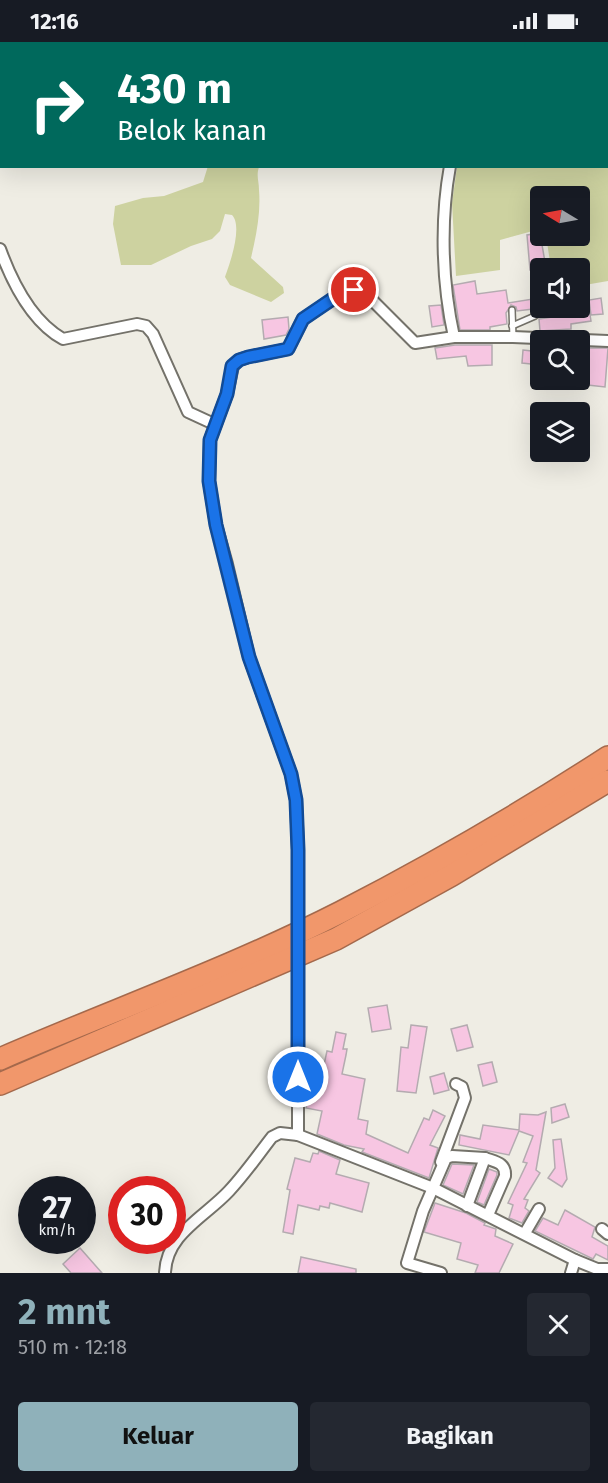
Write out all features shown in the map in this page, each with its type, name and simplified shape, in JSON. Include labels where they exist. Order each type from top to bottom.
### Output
[{"type":"highway","points":[[0,1059],[249,954],[341,912],[498,826],[608,758]]},
{"type":"highway","points":[[0,1084],[336,939],[462,870],[608,782]]},
{"type":"street","points":[[450,168],[444,221],[449,312],[454,338]]},
{"type":"street","points":[[0,249],[21,294],[32,310],[47,327],[63,339],[136,324],[147,326],[153,334],[188,412],[214,424]]},
{"type":"street","points":[[298,1135],[296,800],[291,774],[249,657],[214,516],[209,489],[208,458],[214,424],[227,394],[230,372],[235,363],[248,357],[288,349],[303,319],[331,300],[354,290],[365,293],[412,342],[426,343],[513,331],[530,335]]},
{"type":"street","points":[[590,341],[608,341]]},
{"type":"street","points":[[433,1189],[465,1098],[462,1087],[456,1084]]},
{"type":"street","points":[[165,1273],[169,1251],[188,1227],[227,1194],[272,1137],[280,1133],[298,1135],[433,1189],[575,1260],[597,1269],[608,1269]]},
{"type":"street","points":[[434,1272],[406,1268],[423,1211],[446,1158],[452,1156],[485,1158],[502,1164],[506,1170],[506,1176],[488,1215]]},
{"type":"street","points":[[467,1206],[485,1158]]},
{"type":"street","points":[[525,1233],[539,1209]]},
{"type":"street","points":[[571,1273],[575,1260]]},
{"type":"lane","points":[[512,310],[513,331]]},
{"type":"lane","points":[[513,331],[532,318]]},
{"type":"green space","points":[[207,168],[259,168],[259,216],[251,258],[283,287],[284,293],[271,302],[230,285],[225,277],[236,236],[235,220],[232,215],[225,214],[220,231],[212,239],[151,265],[121,265],[113,224],[115,206],[143,198],[164,196],[203,182]]},
{"type":"green space","points":[[457,168],[608,168],[608,281],[590,284],[590,258],[549,258],[548,246],[590,246],[590,186],[530,186],[530,232],[500,240],[500,270],[456,276],[452,203]]},
{"type":"building","points":[[527,235],[530,235],[530,246],[542,246],[544,258],[530,258],[530,270]]},
{"type":"building","points":[[475,281],[477,294],[506,290],[508,303],[530,299],[530,309],[517,311],[516,307],[511,305],[506,313],[507,324],[490,327],[490,330],[460,330],[453,285]]},
{"type":"building","points":[[601,298],[603,314],[591,315],[590,300]]},
{"type":"building","points":[[441,305],[444,325],[432,327],[429,306]]},
{"type":"building","points":[[590,314],[591,321],[571,324],[571,329],[540,330],[539,319],[590,318]]},
{"type":"building","points":[[288,317],[289,329],[286,335],[264,339],[262,320]]},
{"type":"building","points":[[455,345],[492,345],[492,365],[468,366],[466,356],[437,359],[435,348]]},
{"type":"building","points":[[590,348],[608,348],[605,387],[590,385]]},
{"type":"building","points":[[523,350],[530,351],[530,364],[522,363]]},
{"type":"building","points":[[387,1005],[391,1029],[372,1032],[368,1008]]},
{"type":"building","points":[[411,1025],[427,1027],[416,1093],[397,1091],[401,1047],[408,1048]]},
{"type":"building","points":[[467,1025],[473,1047],[457,1051],[451,1029]]},
{"type":"building","points":[[336,1032],[346,1034],[343,1049],[347,1049],[342,1074],[365,1079],[358,1119],[368,1121],[366,1134],[408,1153],[424,1118],[429,1120],[433,1110],[445,1116],[430,1145],[438,1148],[429,1178],[362,1152],[364,1149],[344,1145],[317,1134],[322,1111],[306,1108],[310,1088],[307,1087],[310,1071],[322,1074],[327,1051],[332,1052]]},
{"type":"building","points":[[492,1062],[497,1082],[483,1086],[478,1065]]},
{"type":"building","points":[[444,1073],[449,1090],[434,1094],[430,1077]]},
{"type":"building","points":[[565,1104],[569,1117],[552,1123],[551,1108]]},
{"type":"building","points":[[546,1112],[536,1170],[540,1173],[524,1199],[528,1200],[525,1208],[529,1211],[522,1223],[509,1218],[513,1205],[508,1203],[527,1163],[523,1162],[533,1136],[519,1131],[509,1155],[459,1145],[460,1135],[480,1139],[483,1125],[519,1130],[520,1114],[538,1115]]},
{"type":"building","points":[[561,1139],[567,1179],[562,1187],[548,1178],[555,1168],[553,1140]]},
{"type":"building","points":[[319,1151],[340,1160],[336,1174],[369,1183],[362,1212],[330,1203],[329,1208],[320,1206],[319,1210],[298,1205],[293,1234],[283,1232],[290,1190],[287,1189],[295,1158],[310,1162],[313,1153],[318,1154]]},
{"type":"building","points":[[452,1164],[474,1165],[463,1194],[443,1185]]},
{"type":"building","points":[[489,1169],[497,1172],[497,1175],[484,1205],[477,1202]]},
{"type":"building","points":[[435,1203],[466,1213],[485,1223],[484,1225],[496,1229],[495,1236],[513,1244],[499,1273],[475,1273],[478,1265],[457,1259],[461,1243],[424,1232]]},
{"type":"building","points":[[565,1210],[595,1227],[592,1237],[608,1246],[608,1260],[596,1254],[593,1259],[535,1231],[543,1218],[558,1225]]},
{"type":"building","points":[[74,1254],[85,1254],[102,1273],[71,1273],[63,1264]]},
{"type":"building","points":[[301,1257],[356,1269],[356,1273],[298,1273]]},
{"type":"route","points":[[298,1077],[296,800],[291,774],[249,657],[210,497],[208,458],[214,424],[227,394],[232,366],[248,357],[288,349],[303,319],[308,314],[354,290]]}]
